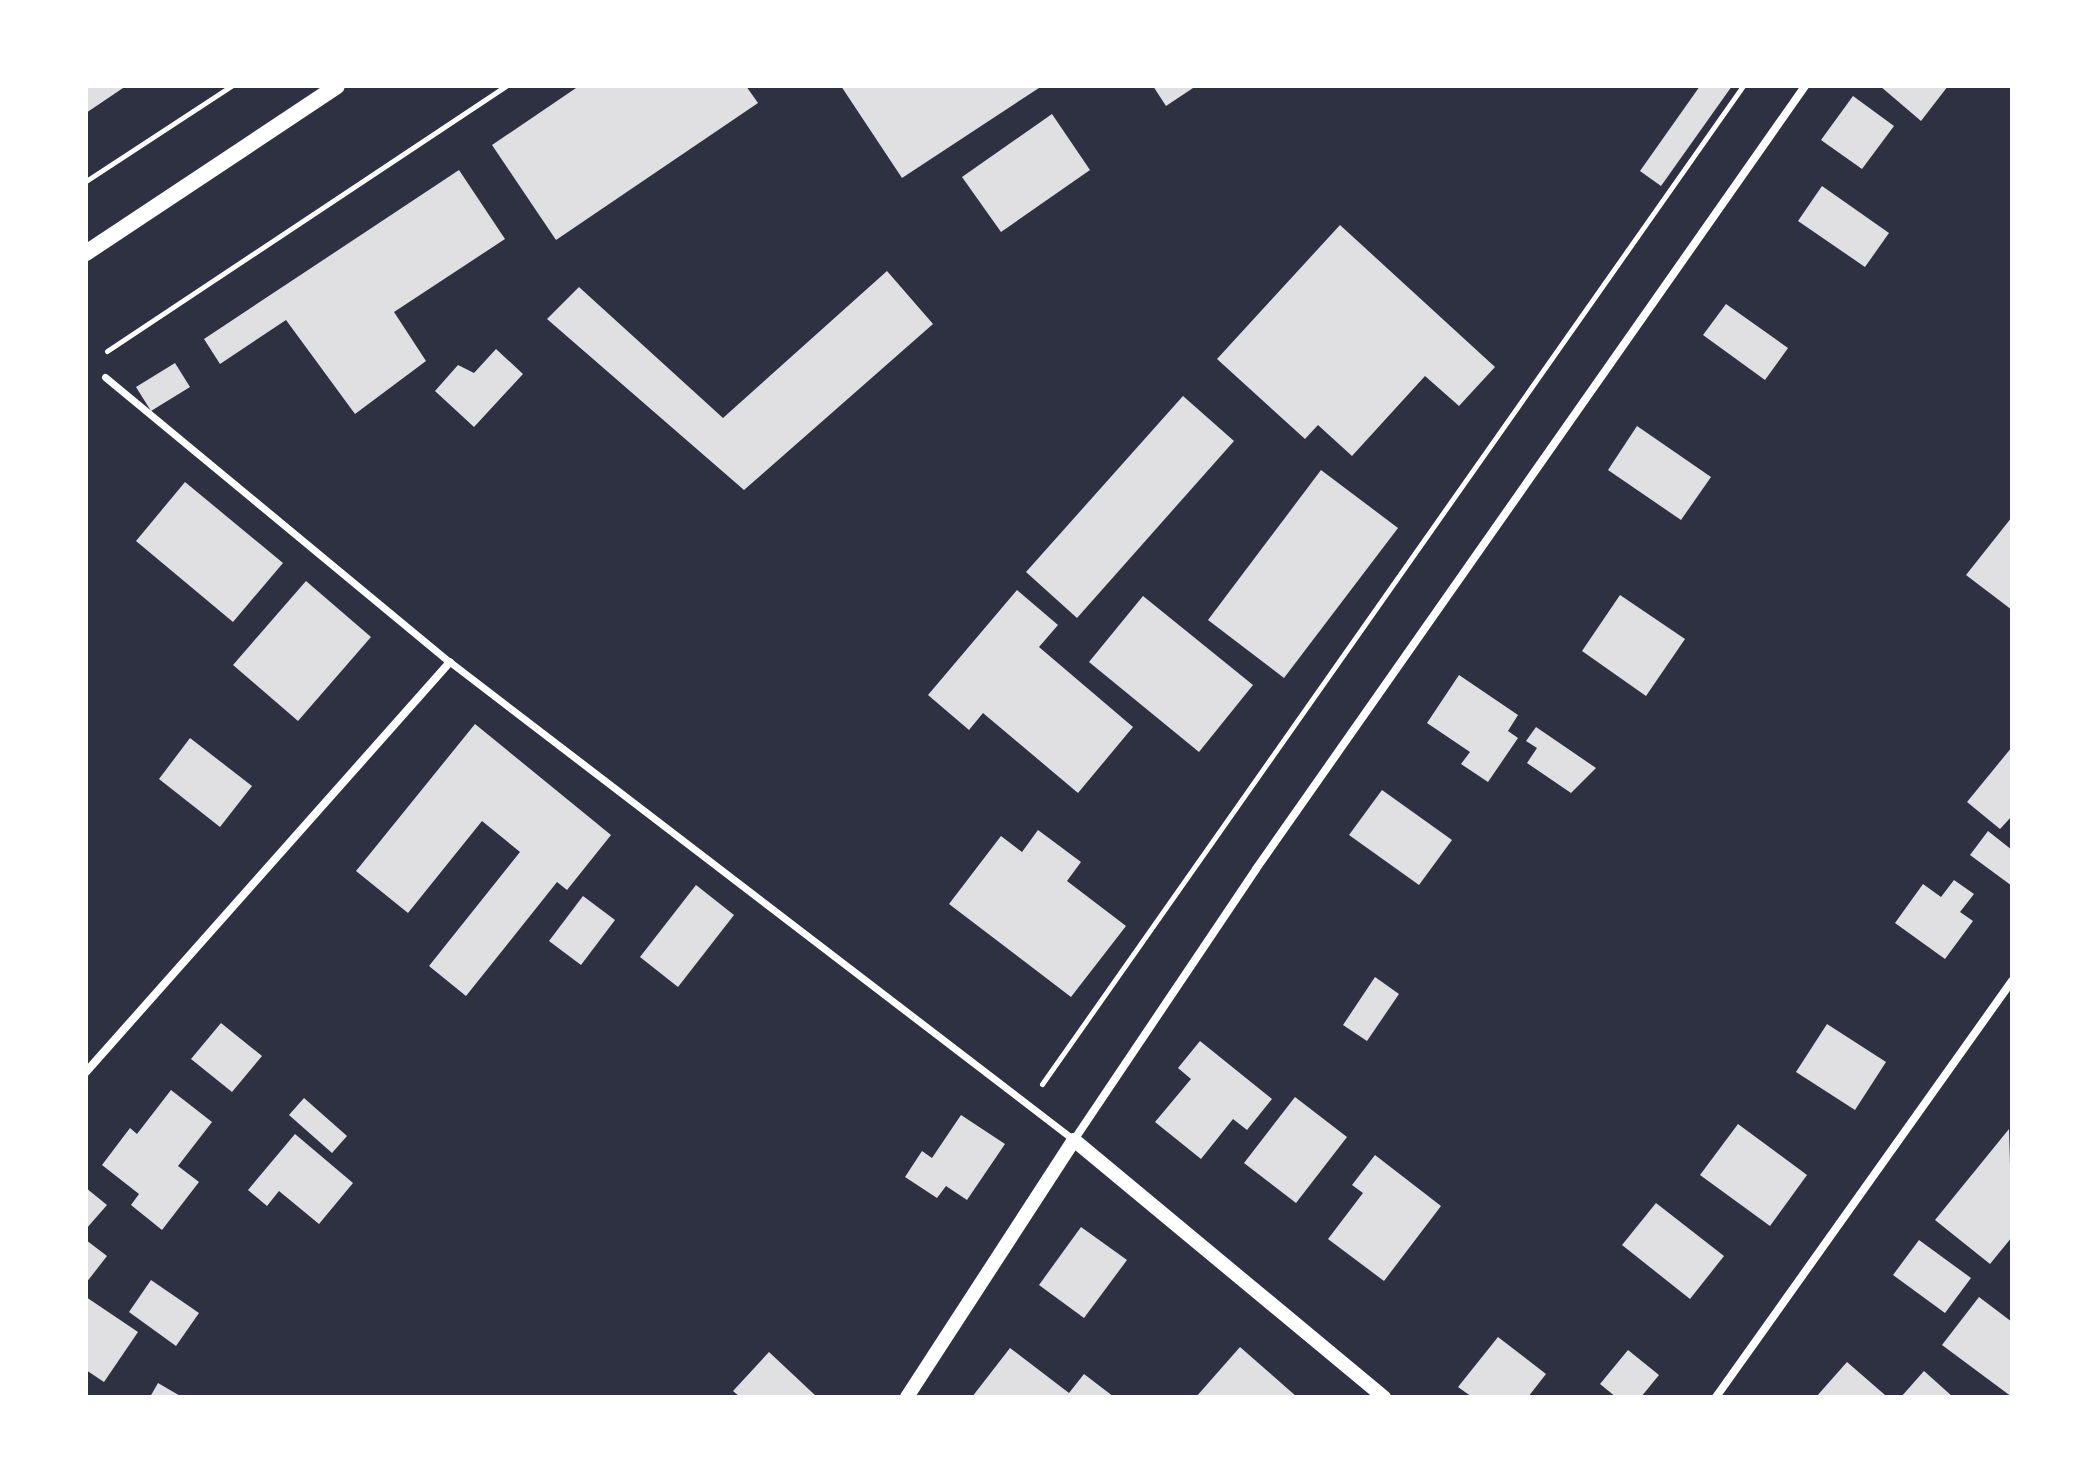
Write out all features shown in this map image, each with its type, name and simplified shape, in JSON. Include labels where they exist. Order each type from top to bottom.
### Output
[{"type":"main road","points":[[86,253],[337,86]]},
{"type":"street","points":[[907,1397],[1256,869],[1805,86]]},
{"type":"street","points":[[105,377],[450,662],[1074,1140],[1384,1397]]},
{"type":"street","points":[[86,1072],[450,662]]},
{"type":"street","points":[[1716,1397],[2012,981]]},
{"type":"path","points":[[86,181],[231,86]]},
{"type":"path","points":[[102,354],[506,86]]},
{"type":"path","points":[[1028,1104],[1743,86]]},
{"type":"building","points":[[86,86],[126,86],[86,113]]},
{"type":"building","points":[[579,86],[746,86],[758,103],[556,240],[492,145]]},
{"type":"building","points":[[841,86],[1042,86],[902,178]]},
{"type":"building","points":[[1153,86],[1196,86],[1166,106]]},
{"type":"building","points":[[1700,86],[1732,86],[1661,186],[1640,171]]},
{"type":"building","points":[[1880,86],[1948,86],[1921,121]]},
{"type":"building","points":[[1853,96],[1894,126],[1862,169],[1821,140]]},
{"type":"building","points":[[1052,114],[1090,170],[1001,232],[962,177]]},
{"type":"building","points":[[459,170],[505,239],[394,312],[426,361],[355,414],[286,320],[220,364],[204,339]]},
{"type":"building","points":[[1822,186],[1889,233],[1865,267],[1798,221]]},
{"type":"building","points":[[1340,225],[1495,367],[1459,406],[1425,376],[1352,456],[1318,425],[1305,439],[1217,359]]},
{"type":"building","points":[[887,271],[933,324],[744,490],[547,319],[579,287],[723,418]]},
{"type":"building","points":[[1726,304],[1788,348],[1765,380],[1703,335]]},
{"type":"building","points":[[496,349],[523,374],[474,427],[435,391],[458,365],[474,373]]},
{"type":"building","points":[[175,363],[190,387],[151,411],[136,387]]},
{"type":"building","points":[[1183,396],[1234,441],[1077,618],[1026,572]]},
{"type":"building","points":[[1637,426],[1711,477],[1681,520],[1608,470]]},
{"type":"building","points":[[1321,470],[1398,528],[1284,678],[1208,620]]},
{"type":"building","points":[[185,482],[283,563],[233,622],[136,541]]},
{"type":"building","points":[[2012,517],[2012,610],[1966,575]]},
{"type":"building","points":[[306,581],[371,637],[298,721],[233,665]]},
{"type":"building","points":[[1017,590],[1058,625],[1039,647],[1133,727],[1078,793],[983,713],[969,730],[928,695]]},
{"type":"building","points":[[1620,595],[1685,639],[1646,696],[1582,651]]},
{"type":"building","points":[[1143,596],[1253,685],[1199,752],[1089,662]]},
{"type":"building","points":[[1459,675],[1518,715],[1508,731],[1518,738],[1488,782],[1461,764],[1470,752],[1427,723]]},
{"type":"building","points":[[475,724],[611,835],[567,890],[557,882],[466,996],[429,966],[520,852],[482,821],[408,913],[356,871]]},
{"type":"building","points":[[1536,727],[1596,768],[1571,793],[1527,763],[1537,748],[1526,741]]},
{"type":"building","points":[[190,738],[252,786],[220,827],[159,779]]},
{"type":"building","points":[[2012,747],[2012,816],[2000,829],[1967,802]]},
{"type":"building","points":[[1382,790],[1452,840],[1419,885],[1349,835]]},
{"type":"building","points":[[1038,830],[1081,862],[1067,881],[1126,926],[1071,997],[949,904],[1001,836],[1022,852]]},
{"type":"building","points":[[1988,831],[2012,850],[2012,886],[1970,855]]},
{"type":"building","points":[[1954,880],[1974,894],[1960,912],[1973,921],[1945,959],[1895,923],[1923,884],[1941,897]]},
{"type":"building","points":[[696,885],[734,915],[678,987],[640,957]]},
{"type":"building","points":[[583,896],[615,920],[581,965],[549,941]]},
{"type":"building","points":[[1375,977],[1399,994],[1367,1041],[1343,1025]]},
{"type":"building","points":[[221,1023],[262,1056],[232,1092],[191,1059]]},
{"type":"building","points":[[1827,1024],[1886,1062],[1855,1110],[1796,1072]]},
{"type":"building","points":[[1200,1041],[1272,1099],[1247,1130],[1233,1119],[1201,1159],[1155,1122],[1191,1079],[1178,1068]]},
{"type":"building","points":[[171,1090],[212,1122],[178,1166],[199,1182],[162,1230],[131,1205],[139,1194],[102,1165],[130,1128],[137,1134]]},
{"type":"building","points":[[1295,1097],[1347,1137],[1296,1203],[1244,1163]]},
{"type":"building","points":[[304,1098],[347,1136],[332,1153],[289,1115]]},
{"type":"building","points":[[961,1115],[1005,1144],[967,1200],[946,1186],[937,1198],[905,1177],[922,1151],[932,1158]]},
{"type":"building","points":[[1738,1124],[1807,1175],[1770,1226],[1700,1175]]},
{"type":"building","points":[[2009,1129],[2012,1237],[1990,1264],[1935,1220]]},
{"type":"building","points":[[295,1134],[353,1183],[319,1224],[279,1191],[267,1206],[248,1190]]},
{"type":"building","points":[[1375,1155],[1441,1206],[1384,1281],[1328,1239],[1363,1193],[1352,1185]]},
{"type":"building","points":[[86,1188],[107,1205],[86,1229]]},
{"type":"building","points":[[1656,1203],[1724,1256],[1690,1299],[1622,1245]]},
{"type":"building","points":[[1081,1227],[1127,1260],[1084,1318],[1039,1285]]},
{"type":"building","points":[[86,1240],[107,1256],[86,1283]]},
{"type":"building","points":[[1919,1240],[1971,1278],[1945,1313],[1893,1275]]},
{"type":"building","points":[[151,1280],[199,1313],[176,1346],[129,1312]]},
{"type":"building","points":[[86,1297],[138,1332],[104,1382],[86,1370]]},
{"type":"building","points":[[1979,1297],[2012,1322],[2012,1397],[1942,1345]]},
{"type":"building","points":[[1498,1337],[1546,1374],[1528,1397],[1472,1397],[1458,1387]]},
{"type":"building","points":[[1240,1347],[1297,1397],[1196,1397]]},
{"type":"building","points":[[1010,1348],[1069,1393],[1084,1374],[1114,1397],[972,1397]]},
{"type":"building","points":[[1628,1350],[1659,1375],[1641,1397],[1616,1397],[1600,1384]]},
{"type":"building","points":[[769,1352],[817,1397],[740,1397],[733,1391]]},
{"type":"building","points":[[1847,1362],[1885,1395],[1816,1397]]},
{"type":"building","points":[[1924,1371],[1953,1397],[1901,1397]]},
{"type":"building","points":[[158,1383],[182,1397],[150,1397]]}]
